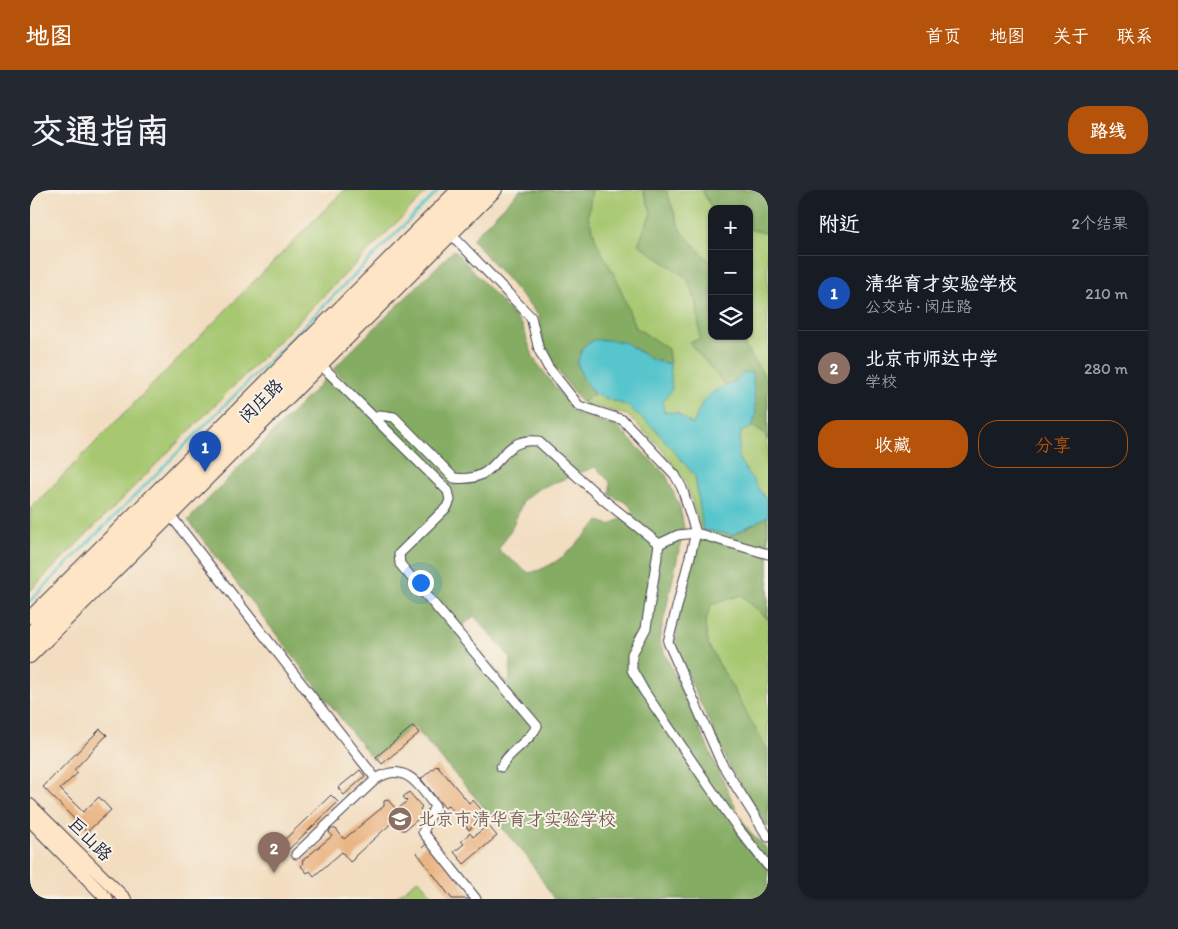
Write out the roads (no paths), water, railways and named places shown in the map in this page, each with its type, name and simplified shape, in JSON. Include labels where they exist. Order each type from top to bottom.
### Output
[{"type":"main road","name":"闵庄路","points":[[30,617],[457,190]]},
{"type":"main road","name":"闵庄路","points":[[30,632],[470,190]]},
{"type":"main road","points":[[449,232],[470,190]]},
{"type":"main road","name":"闵庄路","points":[[449,232],[484,190]]},
{"type":"main road","name":"闵庄路","points":[[30,645],[449,232],[496,190]]},
{"type":"main road","name":"闵庄路","points":[[30,658],[171,516],[318,362]]},
{"type":"main road","name":"巨山路","points":[[30,805],[125,899]]},
{"type":"main road","name":"巨山路","points":[[30,820],[108,899]]},
{"type":"street","points":[[449,232],[531,317],[539,350],[548,367],[579,406],[623,420],[675,475],[682,488],[696,533],[668,642],[722,764],[768,837]]},
{"type":"street","points":[[318,362],[448,491],[450,500],[447,507],[399,554],[400,564],[537,726],[534,733],[506,756],[501,767]]},
{"type":"street","points":[[376,419],[380,416],[394,417],[454,478],[468,480],[483,476],[516,443],[526,440],[538,441],[600,497],[659,544]]},
{"type":"street","points":[[171,516],[376,779]]},
{"type":"street","points":[[659,544],[678,535],[696,533],[768,554]]},
{"type":"street","points":[[659,544],[646,628],[632,654],[632,670],[644,691],[737,827],[768,866]]},
{"type":"street","points":[[296,854],[376,779],[383,775],[398,773],[414,778],[436,806],[423,832],[476,899]]},
{"type":"water","points":[[594,340],[612,340],[626,343],[652,360],[670,364],[672,389],[663,401],[664,412],[677,413],[693,425],[701,406],[708,396],[732,383],[744,372],[752,373],[756,414],[752,427],[741,432],[738,458],[767,501],[768,516],[732,535],[703,530],[695,476],[657,431],[628,406],[594,394],[582,376],[577,363],[583,347]]},
{"type":"waterway","points":[[30,601],[439,190]]},
{"type":"place","name":"清华育才实验学校","points":[[205,472]]},
{"type":"place","name":"北京市清华育才实验学校","points":[[400,819]]},
{"type":"place","name":"北京市师达中学","points":[[274,873]]}]
